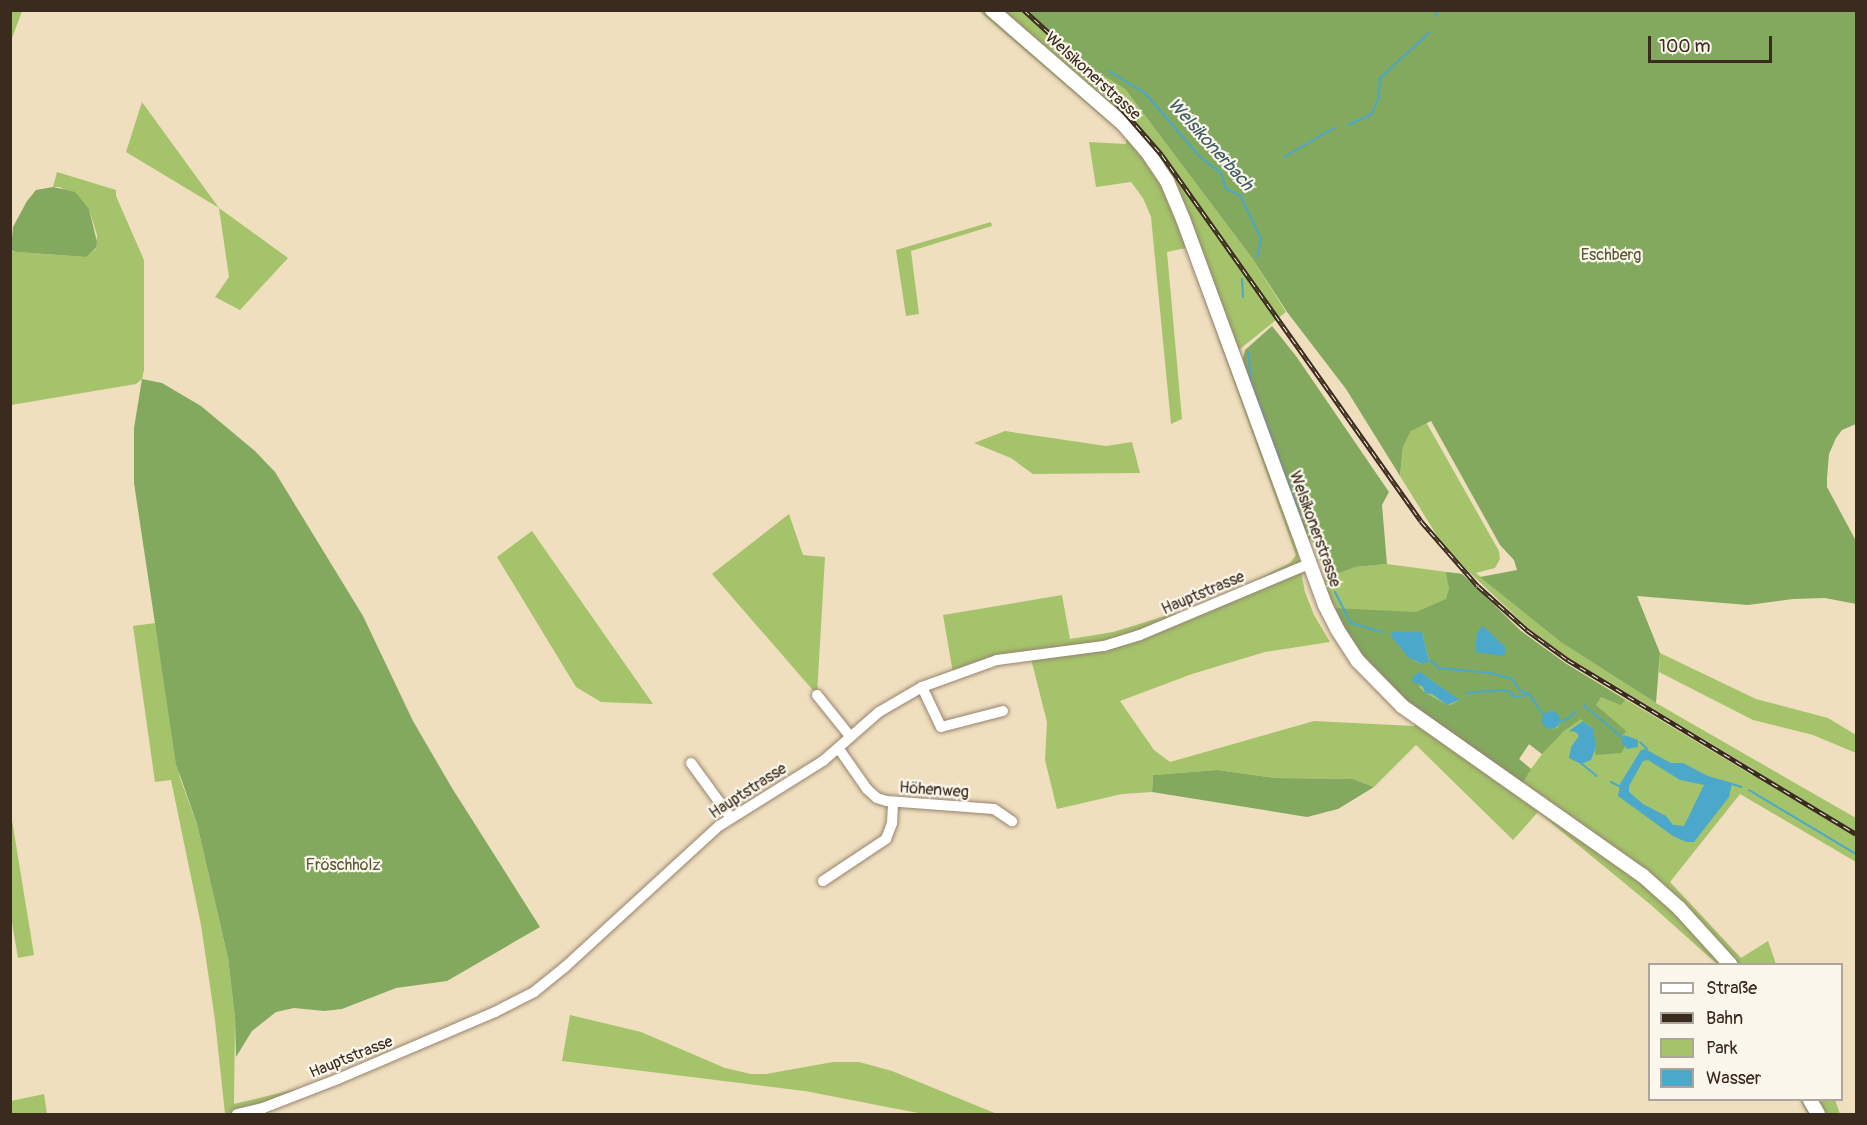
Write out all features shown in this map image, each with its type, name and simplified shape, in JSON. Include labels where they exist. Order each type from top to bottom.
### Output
[{"type":"main road","name":"Welsikonerstrasse","points":[[992,10],[1123,124],[1146,150],[1167,181],[1184,219],[1310,564],[1337,629],[1358,661],[1388,694],[1642,875],[1679,908],[1729,963]]},
{"type":"street","name":"Hauptstrasse","points":[[237,1114],[263,1108],[338,1079],[520,1000],[565,967],[688,853],[731,818],[817,765],[879,712],[921,687],[997,660],[1104,646],[1140,635],[1310,564]]},
{"type":"street","points":[[921,687],[941,727],[1003,711]]},
{"type":"street","points":[[817,695],[850,736]]},
{"type":"street","name":"Höhenweg","points":[[838,749],[871,793],[882,800],[994,809],[1011,821]]},
{"type":"street","points":[[691,763],[731,818]]},
{"type":"street","points":[[824,881],[886,839],[892,824],[893,802]]},
{"type":"green space","points":[[10,11],[22,11],[11,41]]},
{"type":"green space","points":[[979,11],[1023,11],[1081,62],[1125,89],[1252,258],[1286,312],[1230,357],[1296,545],[1305,592],[1314,615],[1330,642],[1265,652],[1192,674],[1120,701],[1154,750],[1170,762],[1314,721],[1414,726],[1419,719],[1347,635],[1324,585],[1324,577],[1354,567],[1387,564],[1462,574],[1521,631],[1565,663],[1752,775],[1755,770],[1569,658],[1528,628],[1469,572],[1439,539],[1400,476],[1403,447],[1411,431],[1426,422],[1499,551],[1500,559],[1495,568],[1476,573],[1562,643],[1656,703],[1856,818],[1856,862],[1740,794],[1670,882],[1741,958],[1768,941],[1776,963],[1716,963],[1651,905],[1538,812],[1513,840],[1416,745],[1374,787],[1353,779],[1275,778],[1217,770],[1153,775],[1152,792],[1122,794],[1057,809],[1045,760],[1047,722],[1030,655],[953,673],[943,615],[1062,595],[1070,639],[1113,632],[1175,613],[1178,619],[1290,563],[1296,555],[1186,248],[1167,252],[1182,419],[1171,424],[1151,217],[1143,198],[1131,182],[1096,187],[1089,142],[1126,144],[1126,137]],"holes":[[[1529,744],[1542,754],[1531,769],[1519,759]]]},
{"type":"green space","name":"Eschberg","points":[[1023,11],[1856,11],[1856,424],[1842,430],[1836,438],[1829,454],[1827,487],[1856,541],[1856,604],[1825,598],[1793,599],[1748,605],[1637,596],[1660,653],[1656,703],[1562,643],[1480,577],[1517,570],[1514,560],[1500,545],[1431,421],[1411,431],[1403,447],[1400,476],[1346,389],[1287,312],[1252,258],[1125,89],[1081,62]]},
{"type":"green space","points":[[142,102],[219,208],[126,152]]},
{"type":"green space","points":[[57,172],[116,190],[116,196],[144,260],[144,370],[142,379],[136,384],[11,405],[10,250],[85,257],[96,249],[97,235],[89,209],[60,187],[53,187]]},
{"type":"green space","points":[[53,187],[75,192],[89,209],[97,242],[96,248],[86,257],[11,250],[13,227],[27,201],[36,190]]},
{"type":"green space","points":[[219,208],[288,258],[240,310],[215,297],[229,277]]},
{"type":"green space","points":[[991,222],[992,226],[911,251],[919,314],[906,316],[896,250]]},
{"type":"green space","points":[[1272,326],[1296,356],[1389,492],[1382,505],[1387,564],[1355,567],[1336,574],[1325,574],[1315,544],[1306,536],[1242,363],[1245,350]]},
{"type":"green space","name":"Fröschholz","points":[[142,379],[162,383],[201,406],[255,451],[275,472],[363,616],[413,721],[452,788],[540,927],[447,981],[396,988],[342,1009],[324,1011],[294,1008],[276,1012],[252,1031],[236,1057],[235,1018],[228,958],[197,824],[176,764],[134,483],[134,428]]},
{"type":"green space","points":[[1005,431],[1106,446],[1132,442],[1140,473],[1033,474],[1011,458],[974,443]]},
{"type":"green space","points":[[789,514],[803,555],[825,557],[817,695],[712,574]]},
{"type":"green space","points":[[532,531],[653,704],[601,702],[576,687],[497,557]]},
{"type":"green space","points":[[1446,572],[1462,574],[1521,631],[1565,663],[1625,700],[1621,705],[1601,697],[1596,705],[1626,731],[1622,737],[1625,747],[1621,753],[1595,755],[1596,747],[1591,727],[1581,719],[1564,731],[1542,754],[1529,744],[1519,759],[1531,769],[1519,789],[1419,719],[1358,652],[1333,608],[1416,612],[1446,599],[1449,589]],"holes":[[[1392,632],[1422,632],[1429,659],[1421,664],[1414,661],[1390,635]],[[1420,672],[1461,699],[1451,705],[1445,704],[1419,687]],[[1551,711],[1560,719],[1558,728],[1551,729],[1543,723]]]},
{"type":"green space","points":[[155,623],[180,778],[197,824],[228,958],[235,1018],[234,1104],[338,1079],[237,1114],[225,1114],[215,1020],[201,925],[171,780],[155,782],[133,626]]},
{"type":"green space","points":[[1660,653],[1756,699],[1828,718],[1856,735],[1856,753],[1813,735],[1753,720],[1659,672]]},
{"type":"green space","points":[[1217,770],[1275,778],[1353,779],[1374,787],[1338,809],[1307,817],[1152,792],[1153,775]]},
{"type":"green space","points":[[11,814],[34,955],[18,958],[11,917]]},
{"type":"green space","points":[[570,1015],[641,1032],[725,1068],[751,1074],[766,1074],[833,1062],[859,1062],[892,1071],[997,1114],[923,1114],[805,1091],[562,1061]]},
{"type":"green space","points":[[44,1094],[47,1114],[11,1114],[11,1101]]},
{"type":"green space","points":[[1801,1101],[1835,1101],[1840,1114],[1808,1114]]},
{"type":"water","points":[[1483,626],[1506,648],[1504,656],[1475,652],[1477,632]]},
{"type":"water","points":[[1392,632],[1422,632],[1429,661],[1422,664],[1409,658],[1390,635]]},
{"type":"water","points":[[1420,672],[1461,699],[1447,705],[1432,694],[1425,693],[1423,687],[1412,681],[1413,676]]},
{"type":"water","points":[[1551,711],[1557,714],[1560,720],[1557,726],[1551,729],[1545,726],[1542,720],[1545,714]]},
{"type":"water","points":[[1583,721],[1593,729],[1596,747],[1591,760],[1581,764],[1569,758],[1571,747],[1579,736],[1576,732],[1569,731]]},
{"type":"water","points":[[1624,735],[1638,740],[1638,747],[1627,749],[1621,741]]},
{"type":"water","points":[[1645,749],[1671,763],[1683,763],[1708,776],[1732,783],[1729,797],[1694,842],[1686,842],[1673,836],[1618,796],[1620,784],[1641,750]],"holes":[[[1648,760],[1680,780],[1704,785],[1684,826],[1673,825],[1666,816],[1643,804],[1629,792],[1629,786],[1643,761]]]},
{"type":"waterway","points":[[1436,16],[1439,10]]},
{"type":"waterway","points":[[1348,125],[1372,114],[1379,97],[1380,78],[1429,33]]},
{"type":"waterway","name":"Welsikonerbach","points":[[1109,71],[1145,93],[1200,157],[1221,173],[1226,189],[1240,195],[1261,239],[1257,258]]},
{"type":"waterway","points":[[1284,157],[1334,128]]},
{"type":"waterway","name":"Welsikonerbach","points":[[1242,279],[1243,297]]},
{"type":"waterway","name":"Welsikonerbach","points":[[1248,352],[1251,381],[1300,514]]},
{"type":"waterway","name":"Welsikonerbach","points":[[1335,592],[1351,623],[1383,632]]},
{"type":"waterway","name":"Welsikonerbach","points":[[1430,660],[1439,668],[1491,673],[1512,679],[1520,691],[1529,694],[1543,715]]},
{"type":"waterway","points":[[1467,693],[1502,690],[1511,692],[1514,697],[1528,695]]},
{"type":"waterway","name":"Welsikonerbach","points":[[1584,705],[1590,711]]},
{"type":"waterway","name":"Welsikonerbach","points":[[1561,721],[1568,719],[1576,711]]},
{"type":"waterway","name":"Welsikonerbach","points":[[1592,712],[1622,737]]},
{"type":"waterway","name":"Welsikonerbach","points":[[1640,742],[1647,749]]},
{"type":"waterway","points":[[1582,764],[1597,776]]},
{"type":"waterway","points":[[1611,782],[1619,786]]},
{"type":"waterway","name":"Welsikonerbach","points":[[1732,784],[1742,787]]},
{"type":"waterway","name":"Welsikonerbach","points":[[1749,790],[1856,854]]},
{"type":"railway","points":[[1024,10],[1081,62],[1162,155],[1421,521],[1478,586],[1527,630],[1568,660],[1856,834]]}]
